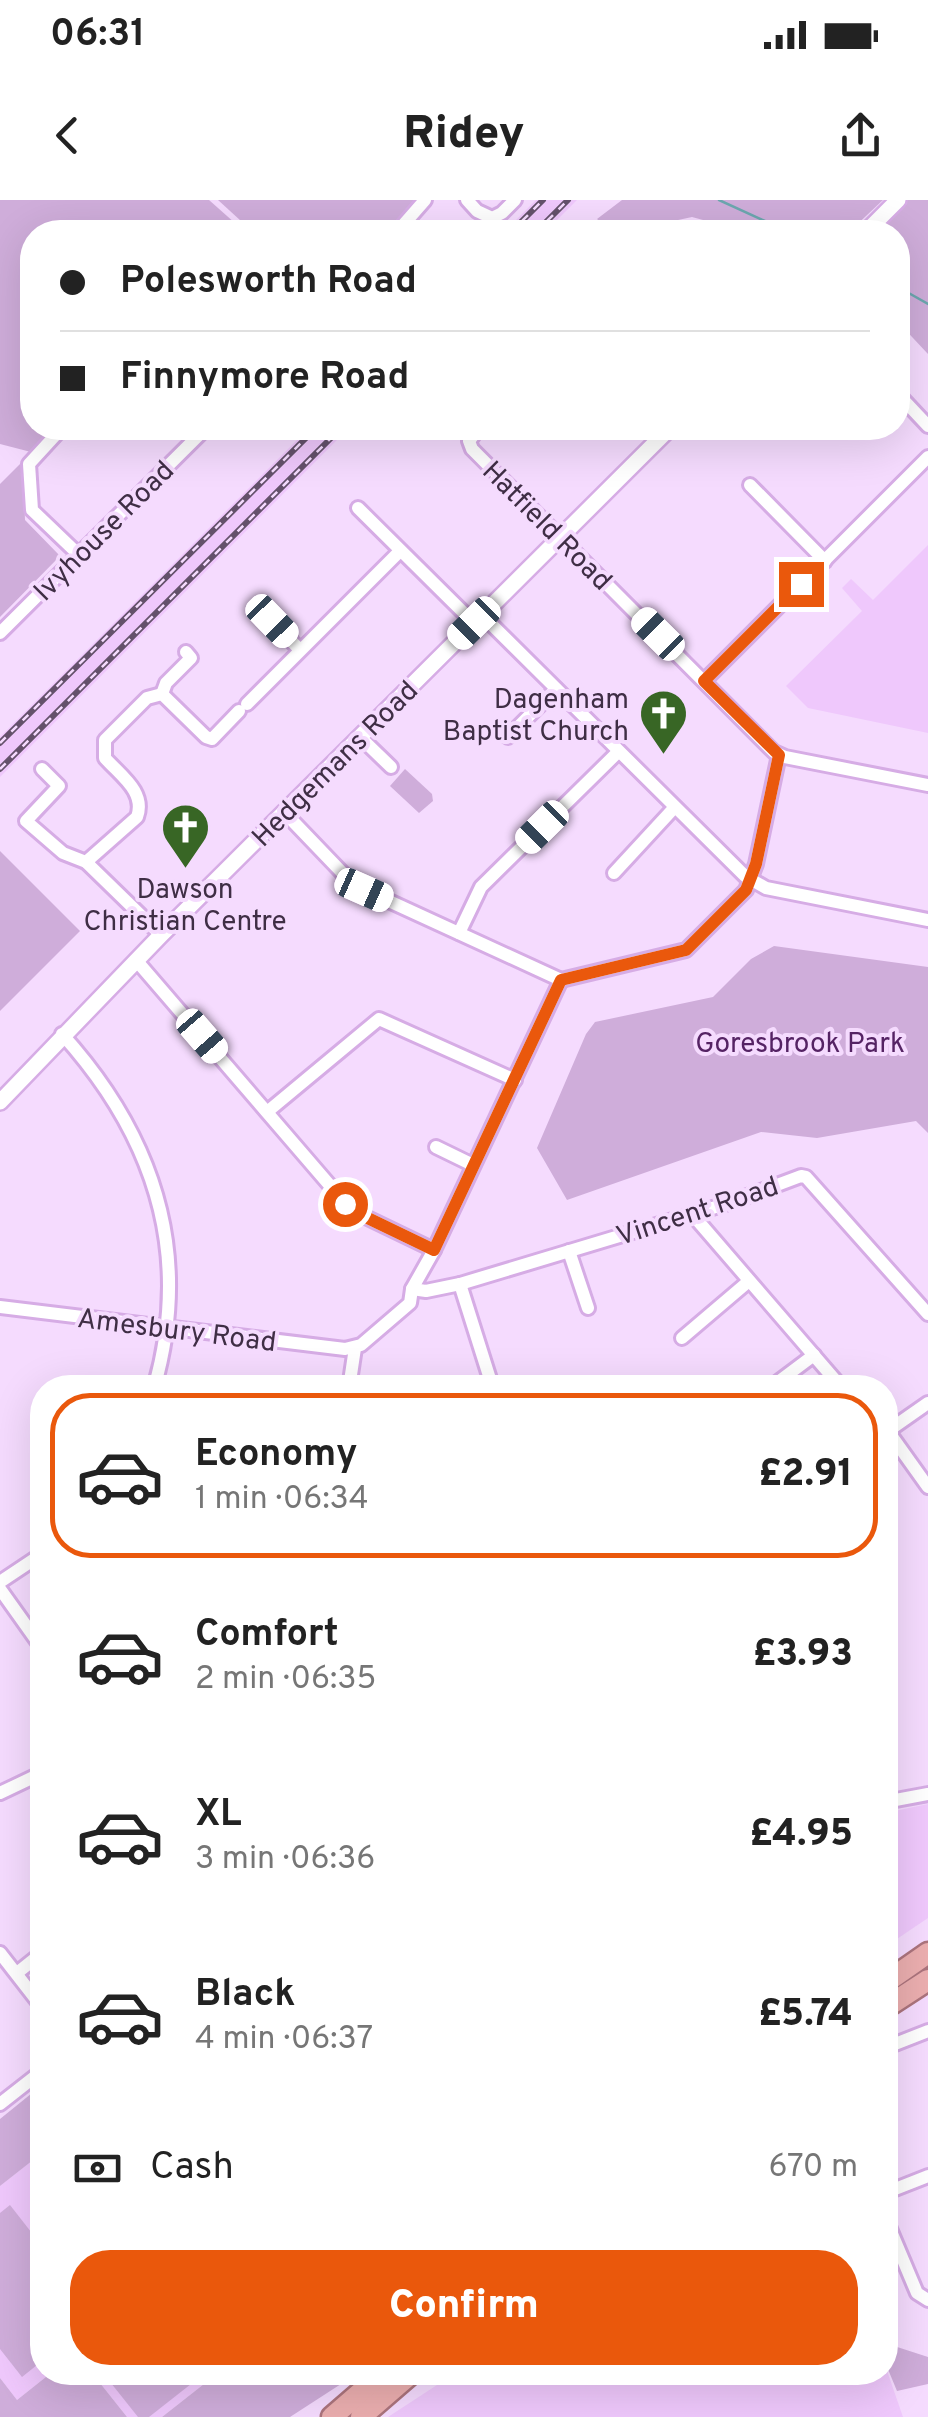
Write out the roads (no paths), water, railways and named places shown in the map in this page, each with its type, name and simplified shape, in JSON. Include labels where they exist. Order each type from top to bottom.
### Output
[{"type":"highway","points":[[898,1974],[928,1954]]},
{"type":"highway","points":[[898,2000],[928,1980]]},
{"type":"highway","points":[[332,2417],[369,2385]]},
{"type":"highway","points":[[361,2417],[398,2385]]},
{"type":"street","points":[[407,220],[425,200]]},
{"type":"street","points":[[467,200],[477,212],[492,218],[516,200]]},
{"type":"street","points":[[878,220],[898,200]]},
{"type":"street","points":[[910,407],[928,426]]},
{"type":"street","points":[[51,440],[29,464],[32,510],[78,554]]},
{"type":"street","name":"Ivyhouse Road","points":[[0,633],[194,440]]},
{"type":"street","name":"Hatfield Road","points":[[470,440],[472,450],[779,755]]},
{"type":"street","name":"Hedgemans Road","points":[[0,1102],[62,1034],[658,440]]},
{"type":"street","points":[[704,681],[928,457]]},
{"type":"street","points":[[750,485],[825,561]]},
{"type":"street","points":[[358,508],[400,552],[556,689],[751,880],[766,888],[928,920]]},
{"type":"street","points":[[162,694],[212,739],[400,552]]},
{"type":"street","points":[[272,621],[300,650]]},
{"type":"street","points":[[162,694],[166,683],[191,658],[186,652]]},
{"type":"street","points":[[508,737],[556,689]]},
{"type":"street","points":[[86,862],[137,818],[141,807],[140,797],[105,758],[105,740],[147,698],[162,694]]},
{"type":"street","points":[[360,737],[391,767]]},
{"type":"street","points":[[459,933],[482,886],[618,752]]},
{"type":"street","points":[[284,812],[354,885],[561,980],[686,950],[746,890],[779,755],[928,785]]},
{"type":"street","points":[[42,769],[58,786],[26,821],[62,853],[86,862],[161,935]]},
{"type":"street","points":[[614,873],[674,808]]},
{"type":"street","points":[[136,960],[351,1210],[434,1250]]},
{"type":"street","points":[[351,1375],[354,1348],[410,1303],[412,1288],[434,1250],[561,980]]},
{"type":"street","points":[[267,1112],[379,1019],[515,1080]]},
{"type":"street","points":[[62,1034],[90,1065],[125,1116],[143,1150],[164,1220],[170,1279],[168,1327],[157,1375]]},
{"type":"street","points":[[436,1147],[474,1165]]},
{"type":"street","name":"Vincent Road","points":[[412,1288],[426,1291],[460,1284],[692,1214],[798,1177],[806,1178],[928,1314]]},
{"type":"street","points":[[692,1214],[831,1375]]},
{"type":"street","points":[[569,1251],[588,1308]]},
{"type":"street","points":[[682,1338],[749,1281]]},
{"type":"street","points":[[460,1284],[489,1375]]},
{"type":"street","name":"Amesbury Road","points":[[0,1307],[354,1348]]},
{"type":"street","points":[[787,1375],[814,1355]]},
{"type":"street","points":[[898,1424],[928,1403]]},
{"type":"street","points":[[898,1447],[928,1487]]},
{"type":"street","points":[[0,1582],[30,1562]]},
{"type":"street","points":[[0,1590],[30,1631]]},
{"type":"street","points":[[0,1793],[30,1779]]},
{"type":"street","points":[[898,1800],[928,1794]]},
{"type":"street","points":[[0,1952],[30,1991]]},
{"type":"street","points":[[17,1974],[30,1963]]},
{"type":"street","points":[[898,2043],[928,2031]]},
{"type":"street","points":[[0,2104],[30,2080]]},
{"type":"street","points":[[898,2189],[928,2176]]},
{"type":"street","points":[[898,2248],[917,2293],[928,2300]]},
{"type":"waterway","points":[[719,200],[763,220]]},
{"type":"waterway","points":[[910,294],[928,304]]},
{"type":"railway","points":[[523,220],[543,200]]},
{"type":"railway","points":[[548,220],[568,200]]},
{"type":"railway","points":[[0,743],[304,440]]},
{"type":"railway","points":[[0,769],[329,440]]},
{"type":"place","name":"Dagenham Baptist Church","points":[[664,756]]},
{"type":"place","name":"Dawson Christian Centre","points":[[185,870]]},
{"type":"park label","name":"Goresbrook Park","points":[[800,1042]]}]
